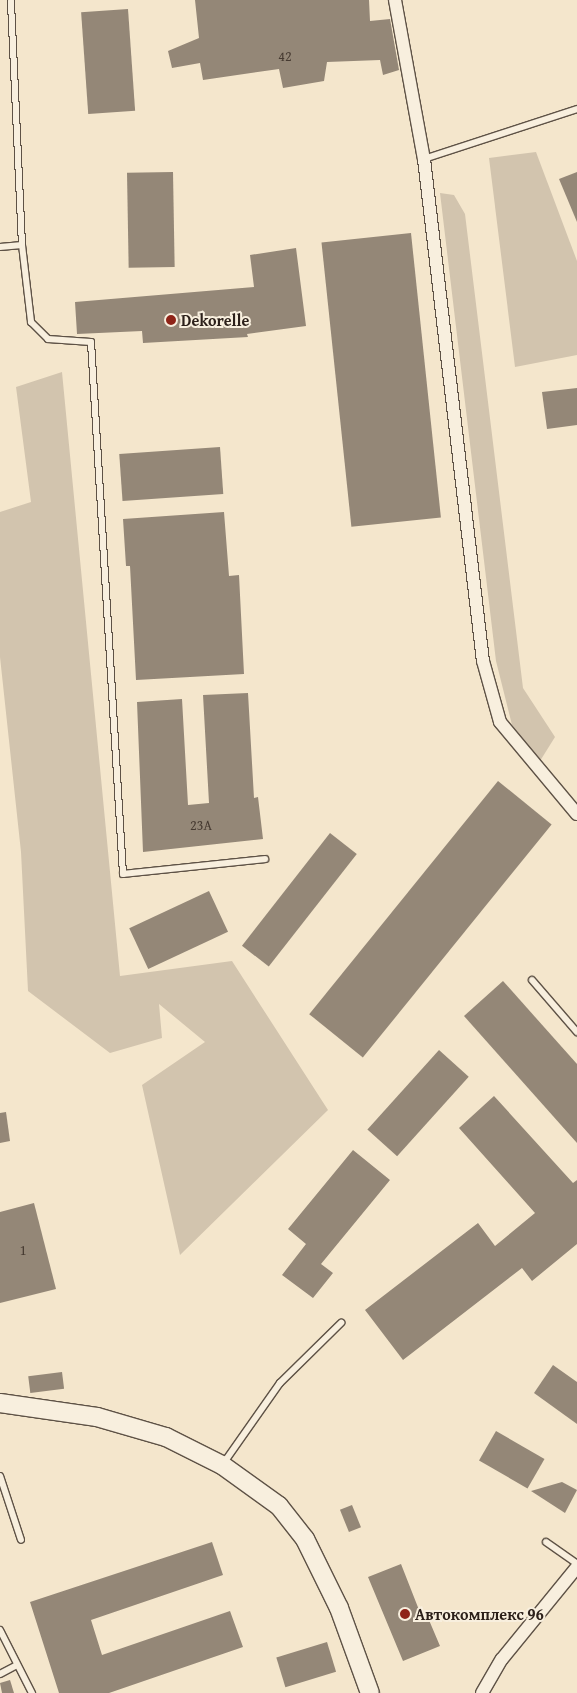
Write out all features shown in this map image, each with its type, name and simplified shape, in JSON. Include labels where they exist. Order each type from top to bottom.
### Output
[{"type":"street","points":[[395,0],[424,159],[483,661],[500,722],[577,814]]},
{"type":"street","points":[[0,1403],[131,1425],[166,1437],[222,1465],[279,1506],[305,1539],[339,1608],[370,1693]]},
{"type":"street","points":[[482,1693],[502,1659],[577,1565]]},
{"type":"lane","points":[[11,0],[22,245],[31,322],[48,339],[92,342],[123,874],[265,860]]},
{"type":"lane","points":[[424,159],[577,109]]},
{"type":"lane","points":[[0,247],[22,245]]},
{"type":"lane","points":[[532,980],[577,1032]]},
{"type":"lane","points":[[222,1465],[280,1383],[341,1323]]},
{"type":"lane","points":[[0,1476],[21,1540]]},
{"type":"lane","points":[[546,1542],[577,1565]]},
{"type":"lane","points":[[0,1630],[32,1693]]},
{"type":"lane","points":[[0,1674],[17,1665]]},
{"type":"shaded area","points":[[536,152],[577,261],[577,355],[515,367],[489,158]]},
{"type":"shaded area","points":[[440,193],[454,195],[465,214],[523,688],[555,737],[540,761],[512,725],[496,661]]},
{"type":"shaded area","points":[[62,372],[120,976],[232,961],[328,1110],[180,1255],[142,1085],[205,1042],[159,1004],[162,1038],[110,1053],[28,991],[21,852],[0,657],[0,512],[31,502],[16,387]]},
{"type":"building","points":[[195,0],[369,0],[370,21],[390,19],[399,70],[383,75],[380,60],[327,62],[324,81],[283,88],[279,69],[203,80],[200,63],[172,68],[168,51],[199,38]]},
{"type":"building","points":[[128,9],[135,111],[88,114],[81,12]]},
{"type":"building","points":[[173,172],[175,267],[129,268],[127,173]]},
{"type":"building","points":[[577,172],[577,222],[559,179]]},
{"type":"building","points":[[411,233],[441,517],[351,527],[321,242]]},
{"type":"building","points":[[296,248],[306,326],[247,334],[248,337],[143,343],[142,331],[77,334],[75,302],[254,287],[250,255]]},
{"type":"building","points":[[577,388],[577,425],[547,429],[542,392]]},
{"type":"building","points":[[220,447],[223,494],[123,501],[119,454]]},
{"type":"building","points":[[224,512],[229,576],[239,575],[244,674],[136,680],[130,566],[126,566],[123,519]]},
{"type":"building","points":[[248,693],[254,798],[258,797],[263,839],[143,852],[137,702],[182,699],[188,805],[209,803],[203,695]]},
{"type":"building","points":[[498,781],[552,824],[363,1058],[309,1014]]},
{"type":"building","points":[[330,833],[357,854],[269,967],[242,946]]},
{"type":"building","points":[[209,891],[228,932],[148,969],[129,928]]},
{"type":"building","points":[[503,981],[577,1064],[577,1143],[464,1016]]},
{"type":"building","points":[[439,1050],[469,1077],[397,1156],[367,1130]]},
{"type":"building","points":[[494,1096],[573,1183],[577,1180],[577,1244],[532,1281],[522,1268],[403,1360],[365,1310],[478,1223],[495,1246],[535,1213],[459,1128]]},
{"type":"building","points":[[6,1112],[10,1141],[0,1143],[0,1113]]},
{"type":"building","points":[[353,1150],[390,1180],[321,1264],[333,1273],[313,1298],[282,1275],[306,1244],[288,1229]]},
{"type":"building","points":[[34,1203],[56,1289],[0,1303],[0,1212]]},
{"type":"building","points":[[553,1365],[577,1382],[577,1424],[534,1393]]},
{"type":"building","points":[[62,1372],[64,1389],[30,1393],[28,1376]]},
{"type":"building","points":[[496,1431],[544,1459],[527,1488],[479,1460]]},
{"type":"building","points":[[562,1482],[577,1490],[565,1513],[531,1491]]},
{"type":"building","points":[[352,1505],[361,1527],[349,1532],[340,1510]]},
{"type":"building","points":[[212,1542],[223,1575],[91,1620],[102,1655],[230,1611],[243,1647],[109,1693],[59,1693],[30,1602]]},
{"type":"building","points":[[401,1564],[421,1615],[426,1613],[440,1646],[403,1661],[368,1577]]},
{"type":"building","points":[[327,1642],[336,1672],[285,1687],[276,1657]]},
{"type":"building","points":[[10,1680],[14,1693],[2,1693],[0,1683]]},
{"type":"place","name":"Dekorelle","points":[[171,320]]},
{"type":"place","name":"Автокомплекс 96","points":[[405,1614]]}]
